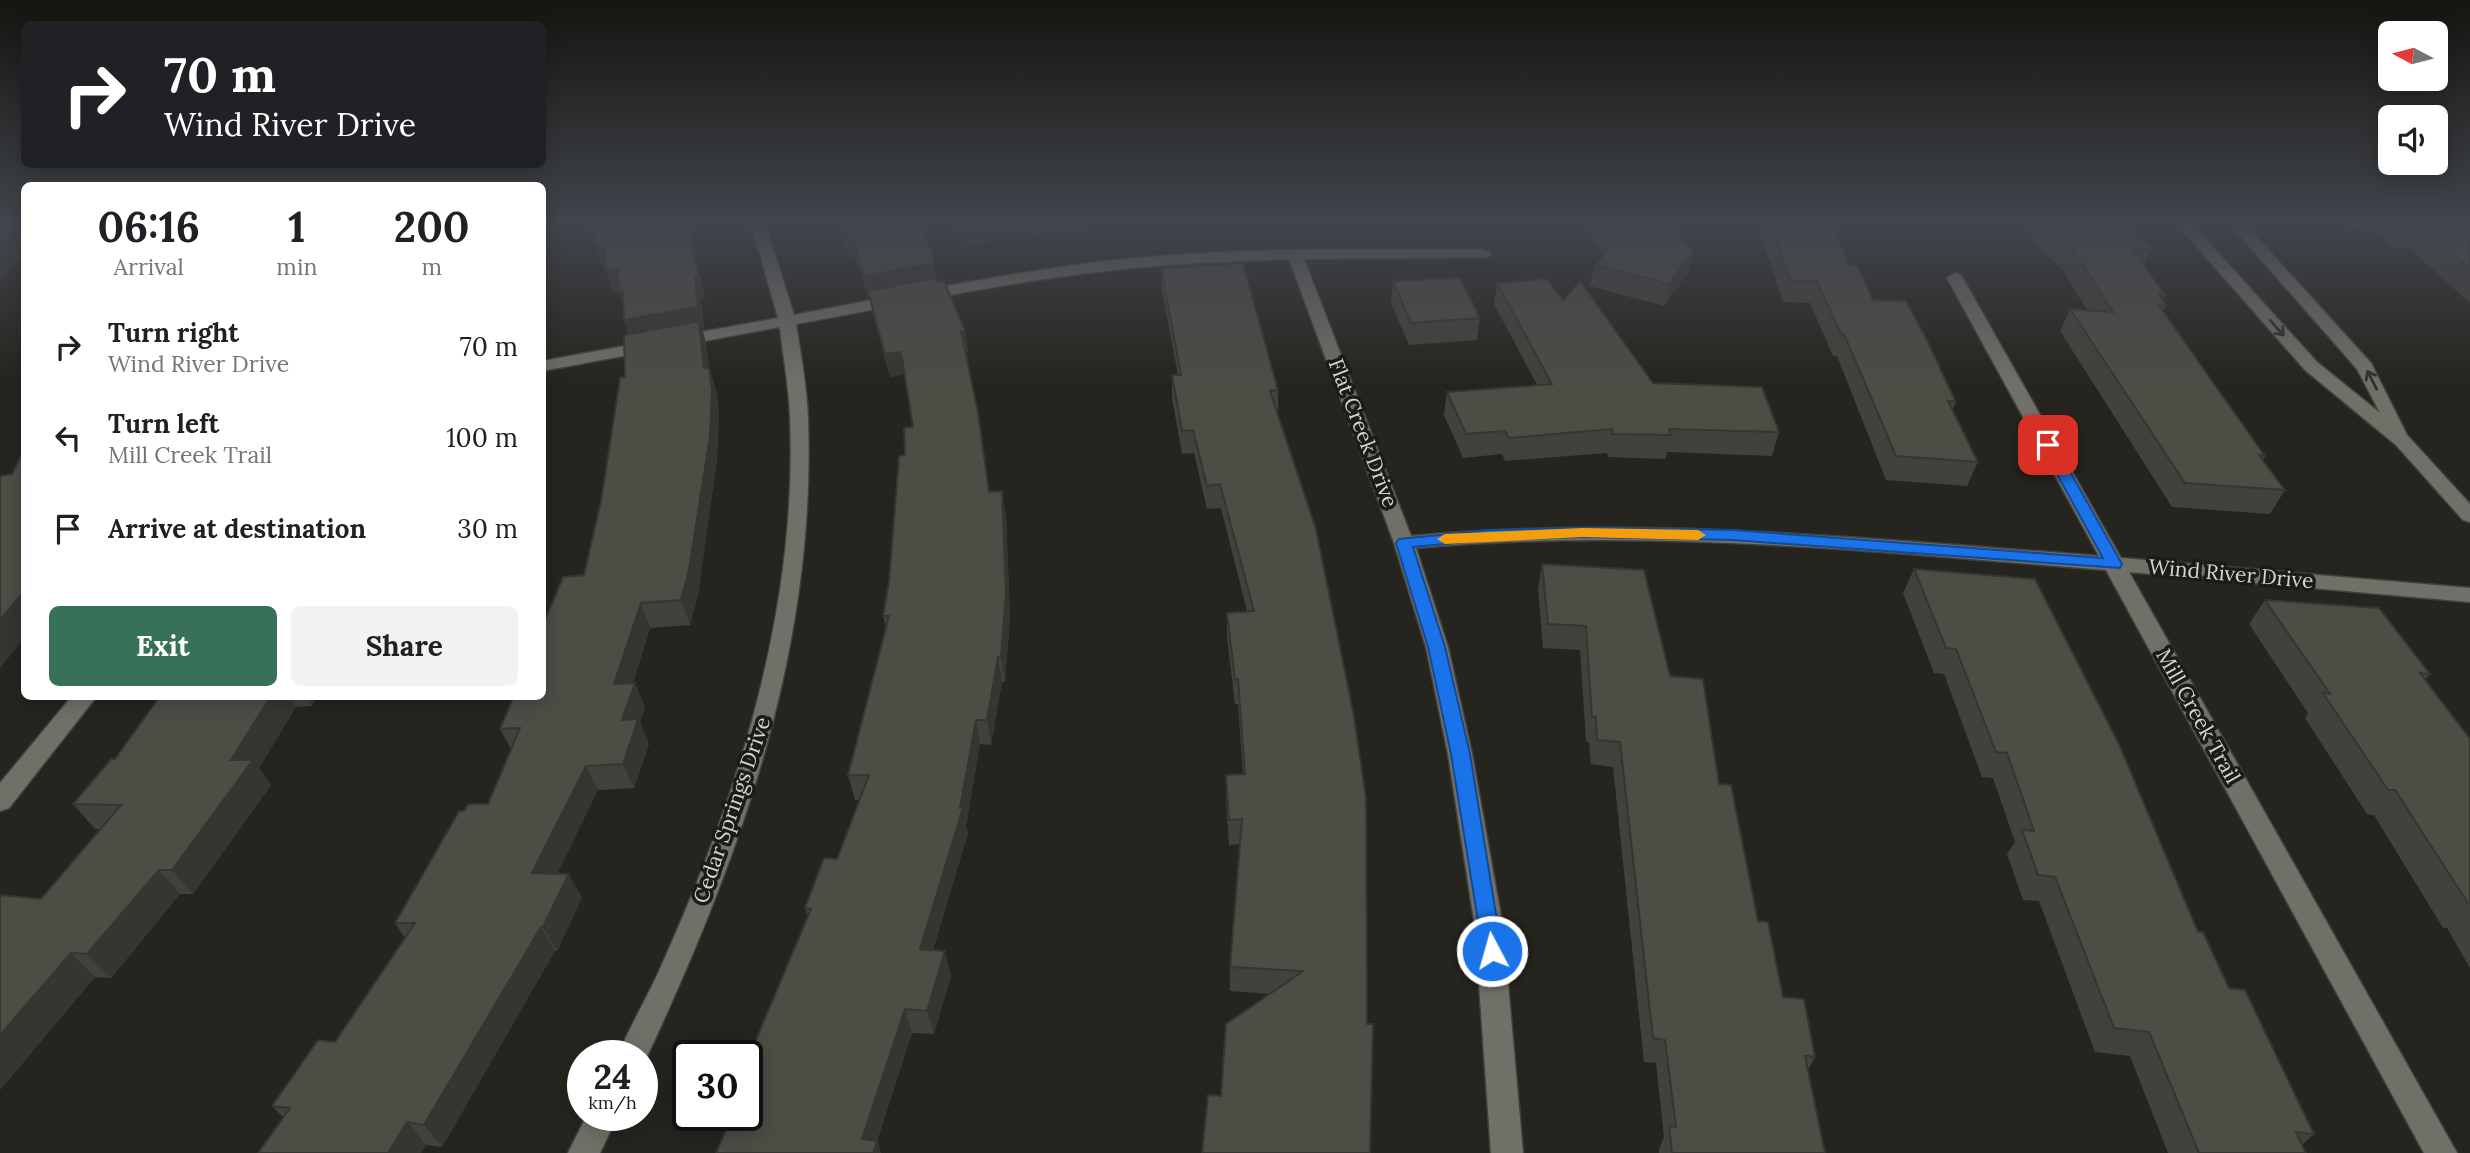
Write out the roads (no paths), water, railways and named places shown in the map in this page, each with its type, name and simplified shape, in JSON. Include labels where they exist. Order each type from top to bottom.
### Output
[{"type":"street","name":"Cedar Springs Drive","points":[[642,1040],[662,1000],[726,840],[761,735],[786,615],[801,477],[795,372],[787,323],[774,277]]},
{"type":"street","points":[[546,365],[787,323],[1025,277]]},
{"type":"street","name":"Flat Creek Drive","points":[[1304,277],[1404,543],[1437,647],[1460,754],[1489,927],[1507,1153]]},
{"type":"street","points":[[2231,277],[2311,366],[2403,441],[2470,516]]},
{"type":"street","points":[[2284,277],[2365,367],[2403,441]]},
{"type":"street","name":"Mill Creek Trail","points":[[1955,278],[2441,1153]]},
{"type":"street","name":"Wind River Drive","points":[[1404,543],[1490,535],[1733,535],[2115,564],[2470,596]]},
{"type":"street","points":[[0,802],[83,700]]},
{"type":"street","points":[[584,1153],[595,1131]]}]
